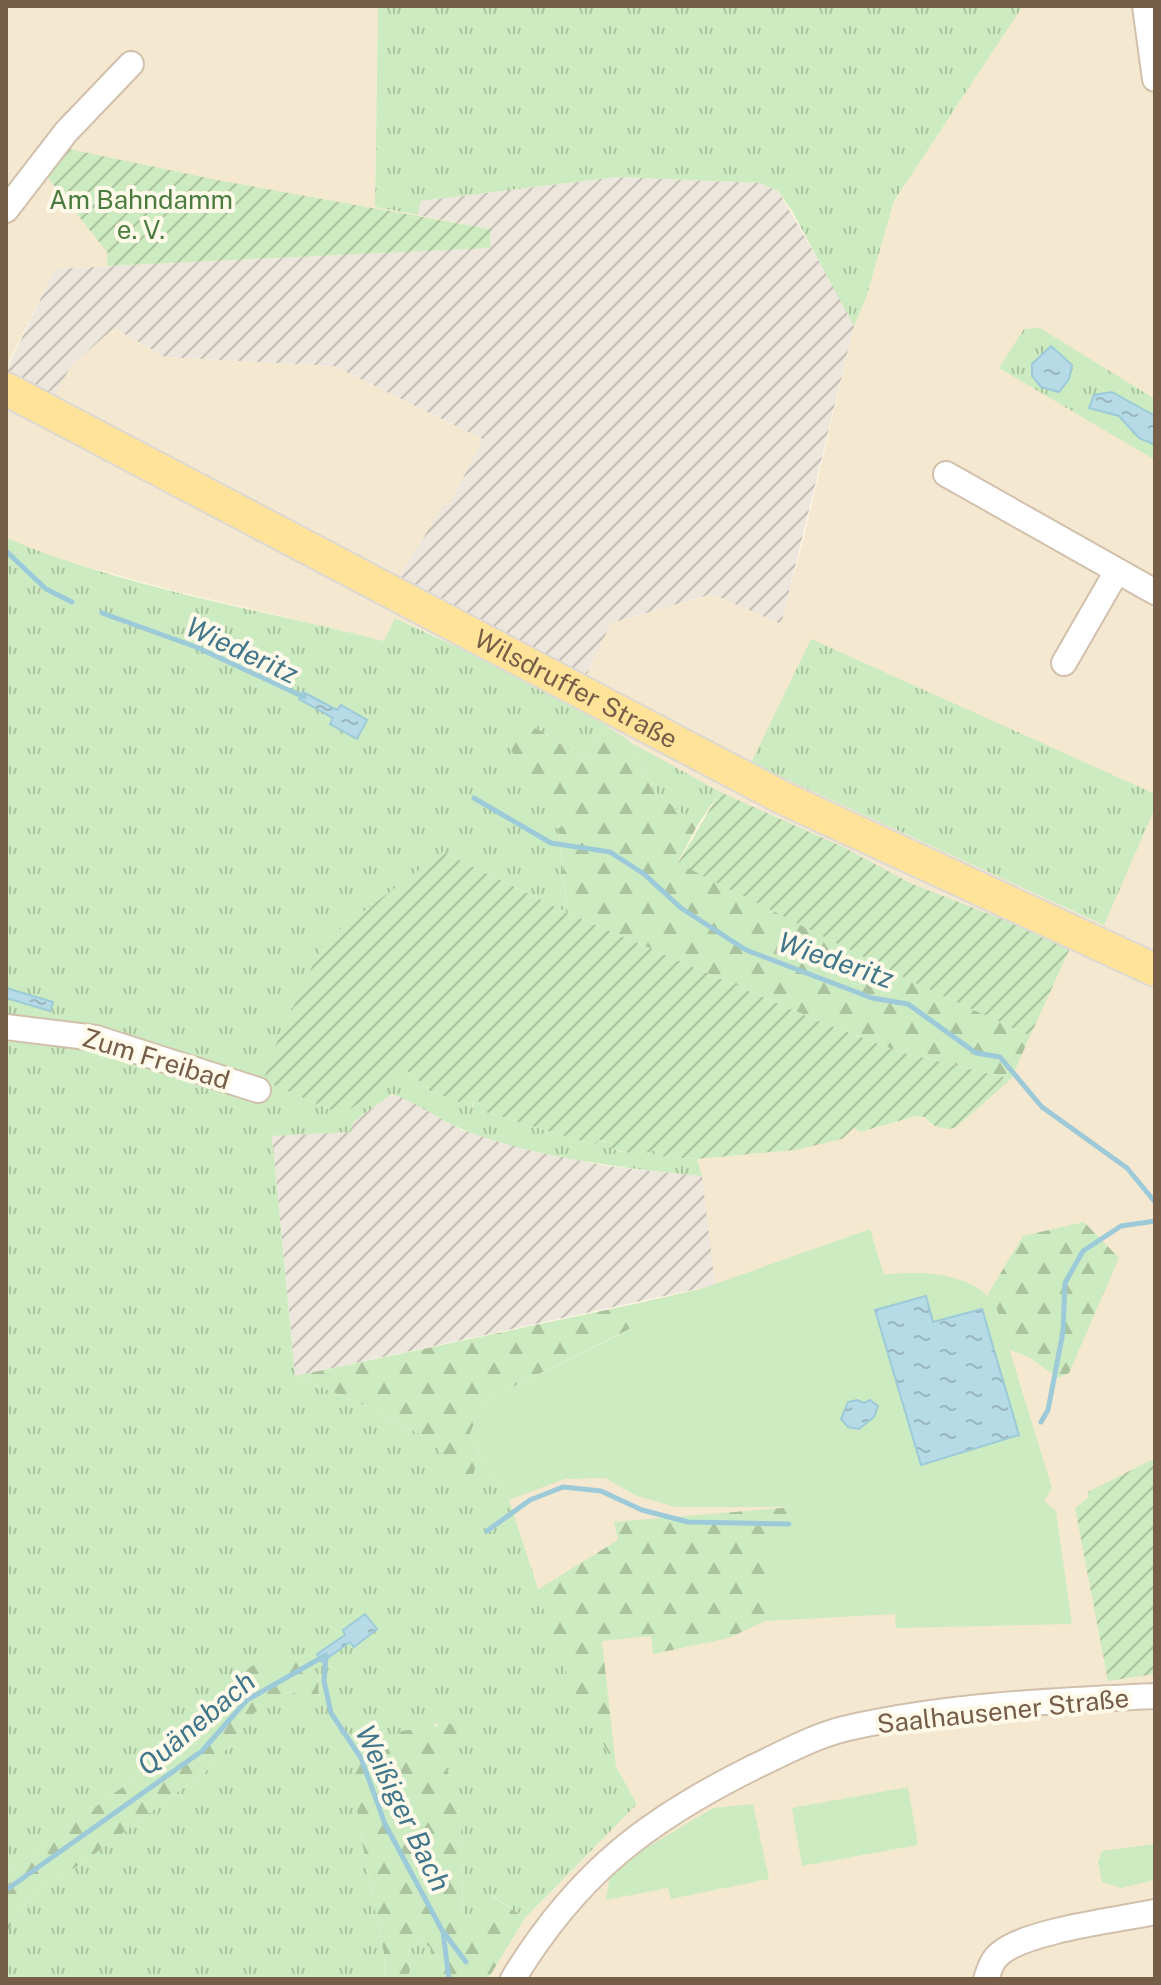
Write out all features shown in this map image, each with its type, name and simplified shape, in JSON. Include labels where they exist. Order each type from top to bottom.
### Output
[{"type":"main road","name":"Wilsdruffer Straße","points":[[6,389],[783,798],[1155,970]]},
{"type":"street","points":[[1145,6],[1155,79]]},
{"type":"street","points":[[6,210],[66,132],[131,64]]},
{"type":"street","points":[[946,474],[1155,592]]},
{"type":"street","points":[[1064,663],[1117,571]]},
{"type":"street","name":"Zum Freibad","points":[[6,1027],[96,1038],[258,1090]]},
{"type":"street","name":"Saalhausener Straße","points":[[513,1979],[549,1924],[584,1880],[627,1843],[676,1808],[798,1747],[847,1728],[921,1714],[1155,1696]]},
{"type":"street","points":[[986,1979],[993,1961],[1003,1951],[1043,1936],[1155,1912]]},
{"type":"shaded area","points":[[6,6],[378,6],[375,207],[490,229],[490,248],[55,269],[6,368]]},
{"type":"shaded area","points":[[1023,6],[1155,6],[1155,1979],[488,1979],[525,1918],[637,1804],[568,1680],[509,1500],[480,1454],[629,1330],[639,1303],[715,1285],[697,1159],[795,1150],[854,1128],[860,1132],[916,1116],[925,1117],[931,1125],[1011,1079],[719,793],[502,668],[396,618],[384,641],[167,589],[46,555],[6,538],[6,371],[54,395],[71,366],[114,328],[165,357],[334,366],[484,439],[449,506],[445,504],[413,585],[586,675],[610,623],[712,594],[780,623],[803,541],[854,326],[866,298],[894,201]]},
{"type":"shaded area","points":[[617,177],[760,183],[778,191],[852,318],[854,326],[781,624],[712,594],[611,623],[586,676],[400,576],[444,504],[449,506],[483,439],[334,366],[165,357],[114,328],[71,366],[54,396],[6,371],[55,269],[490,248],[490,229],[418,215],[419,201]]},
{"type":"shaded area","points":[[392,1094],[412,1101],[462,1130],[540,1152],[606,1166],[702,1176],[715,1285],[295,1376],[272,1136],[351,1132],[353,1122]]},
{"type":"green space","points":[[378,6],[1023,6],[894,201],[866,298],[854,326],[792,211],[778,191],[760,183],[617,177],[420,201],[418,215],[375,207]]},
{"type":"green space","name":"Am Bahndamm e. V.","points":[[64,148],[222,181],[490,229],[490,248],[107,266],[108,253],[44,173]]},
{"type":"green space","points":[[1040,328],[1155,399],[1155,460],[999,368],[1024,329]]},
{"type":"green space","points":[[6,538],[98,571],[145,584],[384,641],[395,618],[502,668],[607,726],[584,760],[543,732],[571,820],[558,830],[568,913],[443,852],[266,1081],[331,1110],[394,1068],[409,1072],[430,1091],[473,1107],[475,1094],[485,1112],[595,1145],[599,1140],[622,1152],[656,1150],[659,1156],[697,1159],[702,1176],[612,1166],[522,1148],[464,1130],[392,1094],[353,1122],[351,1132],[272,1136],[295,1376],[364,1405],[437,1443],[473,1475],[480,1454],[509,1500],[568,1680],[637,1804],[525,1918],[492,1895],[474,1920],[463,1913],[458,1807],[446,1767],[435,1750],[455,1742],[436,1723],[359,1827],[384,1954],[385,1979],[6,1979],[6,1933],[32,1893],[81,1864],[215,1764],[254,1712],[288,1691],[319,1699],[318,1675],[213,1690],[174,1749],[6,1873]]},
{"type":"green space","points":[[811,639],[1155,794],[1155,808],[1104,925],[751,763]]},
{"type":"green space","points":[[495,709],[543,732],[584,760],[607,726],[632,743],[652,789],[697,826],[678,862],[909,980],[1030,1036],[1011,1079],[900,1052],[816,1020],[568,913],[558,829],[571,819],[531,799]]},
{"type":"green space","points":[[632,743],[720,792],[697,826],[652,789]]},
{"type":"green space","points":[[720,792],[843,847],[912,884],[1071,946],[1030,1036],[909,980],[678,863]]},
{"type":"green space","points":[[443,852],[568,913],[816,1020],[900,1052],[1011,1079],[955,1128],[938,1127],[925,1117],[916,1116],[860,1132],[854,1128],[842,1139],[795,1150],[697,1159],[658,1156],[656,1150],[637,1155],[610,1148],[599,1140],[595,1145],[485,1112],[475,1095],[472,1107],[430,1091],[409,1072],[395,1069],[389,1083],[350,1109],[331,1110],[265,1081],[266,1066],[324,941]]},
{"type":"green space","points":[[1084,1222],[1119,1258],[1069,1373],[1058,1378],[1029,1357],[1010,1350],[988,1294],[1023,1236]]},
{"type":"green space","points":[[870,1229],[884,1275],[929,1274],[961,1280],[975,1286],[996,1306],[1052,1488],[1044,1501],[1056,1511],[1072,1624],[896,1628],[895,1614],[765,1621],[766,1536],[792,1529],[793,1507],[676,1507],[637,1496],[605,1478],[564,1479],[509,1500],[469,1436],[484,1401],[629,1330],[639,1303],[701,1289]]},
{"type":"green space","points":[[639,1303],[630,1329],[484,1401],[469,1436],[480,1454],[473,1475],[452,1477],[437,1443],[364,1405],[295,1376]]},
{"type":"green space","points":[[1155,1458],[1155,1674],[1108,1681],[1075,1508],[1088,1498],[1088,1492]]},
{"type":"green space","points":[[793,1507],[792,1529],[766,1536],[765,1621],[729,1638],[653,1654],[651,1636],[602,1641],[616,1767],[568,1680],[537,1590],[618,1540],[614,1522]]},
{"type":"green space","points":[[270,1655],[291,1659],[318,1675],[319,1700],[288,1691],[254,1713],[215,1764],[81,1864],[32,1893],[6,1933],[6,1873],[174,1749],[213,1690]]},
{"type":"green space","points":[[467,1721],[468,1743],[455,1742],[436,1751],[446,1768],[458,1807],[463,1913],[474,1919],[491,1895],[525,1918],[488,1979],[435,1979],[430,1947],[417,1938],[408,1952],[410,1970],[407,1979],[385,1979],[384,1954],[359,1827],[353,1764],[402,1731]]},
{"type":"green space","points":[[908,1787],[918,1845],[802,1866],[792,1808]]},
{"type":"green space","points":[[753,1804],[769,1879],[671,1899],[668,1888],[606,1900],[611,1869],[713,1808]]},
{"type":"green space","points":[[1155,1844],[1155,1880],[1121,1888],[1102,1882],[1098,1862],[1102,1851]]},
{"type":"green space","points":[[416,1938],[431,1946],[435,1979],[407,1979],[410,1970],[408,1952]]},
{"type":"water","points":[[1051,346],[1072,365],[1069,379],[1059,392],[1041,387],[1032,376],[1032,364]]},
{"type":"water","points":[[1112,392],[1155,416],[1155,445],[1139,438],[1119,416],[1089,408],[1094,395]]},
{"type":"water","points":[[303,692],[337,710],[341,705],[367,720],[357,739],[330,724],[333,718],[299,699]]},
{"type":"water","points":[[6,988],[53,1002],[50,1011],[6,998]]},
{"type":"water","points":[[926,1296],[933,1322],[982,1309],[1019,1435],[921,1465],[875,1310]]},
{"type":"water","points":[[857,1400],[864,1403],[870,1400],[878,1406],[874,1417],[859,1429],[848,1427],[841,1419],[848,1402]]},
{"type":"water","points":[[365,1614],[377,1629],[354,1647],[350,1642],[322,1662],[317,1654],[345,1635],[343,1630]]},
{"type":"waterway","name":"Wiederitz","points":[[6,551],[46,589],[72,602]]},
{"type":"waterway","name":"Wiederitz","points":[[102,613],[196,647],[304,697]]},
{"type":"waterway","name":"Wiederitz","points":[[474,798],[551,843],[610,852],[644,874],[681,908],[746,950],[872,998],[908,1004],[976,1053],[1000,1057],[1042,1107],[1127,1168],[1155,1202]]},
{"type":"waterway","name":"Quänebach","points":[[1041,1422],[1048,1410],[1063,1332],[1065,1283],[1083,1251],[1121,1226],[1155,1221]]},
{"type":"waterway","name":"Quänebach","points":[[487,1531],[530,1500],[563,1487],[601,1491],[642,1510],[688,1522],[789,1524]]},
{"type":"waterway","name":"Quänebach","points":[[6,1890],[202,1751],[247,1700],[326,1655]]},
{"type":"waterway","name":"Weißiger Bach","points":[[326,1656],[324,1681],[331,1713],[361,1758],[385,1824],[443,1932],[449,1979]]},
{"type":"waterway","points":[[445,1934],[466,1962]]}]
